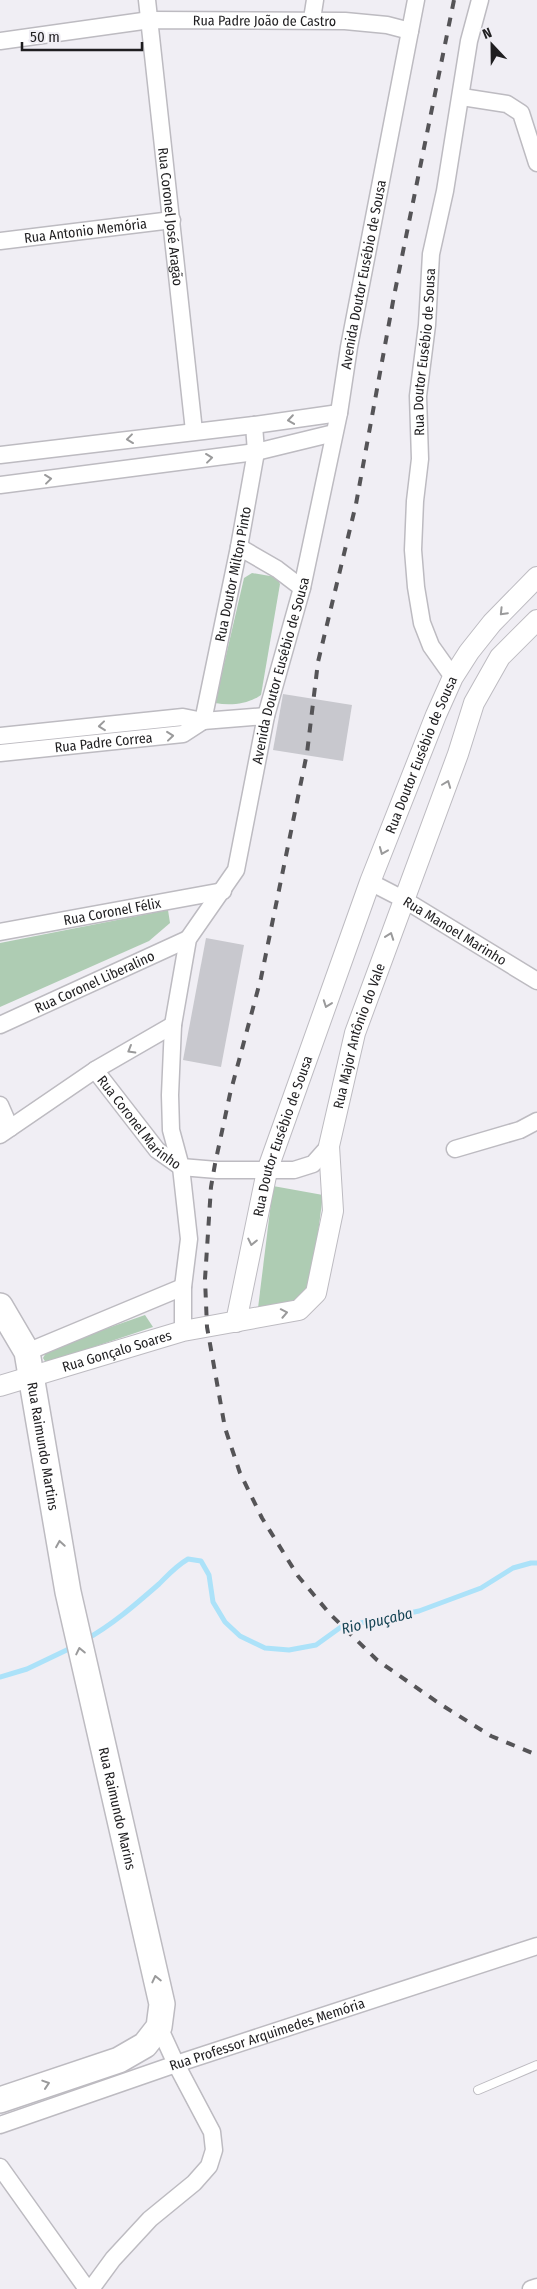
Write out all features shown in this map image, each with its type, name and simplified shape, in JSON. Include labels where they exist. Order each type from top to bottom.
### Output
[{"type":"main road","name":"Rua Raimundo Martins","points":[[0,1306],[27,1352],[68,1592]]},
{"type":"main road","name":"Rua Raimundo Marins","points":[[68,1592],[90,1698],[162,2004],[159,2027]]},
{"type":"main road","points":[[0,2100],[119,2060],[145,2045],[159,2027]]},
{"type":"street","name":"Rua Coronel José Aragão","points":[[147,0],[194,431]]},
{"type":"street","points":[[312,20],[315,0]]},
{"type":"street","name":"Avenida Doutor Eusébio de Sousa","points":[[183,1331],[183,1287],[189,1240],[181,1166],[171,1130],[170,1094],[173,1025],[188,939],[236,870],[266,716],[302,588],[339,413],[349,347],[416,0]]},
{"type":"street","name":"Rua Doutor Eusébio de Sousa","points":[[236,1322],[267,1171],[370,882],[453,676],[431,646],[422,623],[413,550],[415,501],[420,459],[418,396],[427,324],[431,254],[445,191],[462,97],[469,41],[480,0]]},
{"type":"street","name":"Rua Padre João de Castro","points":[[0,41],[150,20],[312,20],[378,24],[410,31]]},
{"type":"street","points":[[462,97],[508,104],[521,113],[537,164]]},
{"type":"street","name":"Rua Antonio Memória","points":[[0,241],[172,220]]},
{"type":"street","points":[[0,455],[339,413]]},
{"type":"street","name":"Rua Doutor Milton Pinto","points":[[203,722],[239,547],[256,452],[254,425]]},
{"type":"street","points":[[0,485],[256,452],[334,432]]},
{"type":"street","points":[[239,547],[277,569],[302,588]]},
{"type":"street","points":[[453,676],[492,623],[537,577]]},
{"type":"street","name":"Rua Major Antônio do Vale","points":[[236,1322],[299,1310],[316,1293],[332,1211],[329,1146],[355,1033],[458,754],[474,703],[500,657],[537,620]]},
{"type":"street","name":"Rua Padre Correa","points":[[0,736],[182,717],[203,722],[266,716]]},
{"type":"street","name":"Rua Padre Correa","points":[[0,753],[183,734],[203,722]]},
{"type":"street","name":"Rua Manoel Marinho","points":[[370,882],[403,899],[537,981]]},
{"type":"street","name":"Rua Coronel Félix","points":[[0,932],[223,891]]},
{"type":"street","name":"Rua Coronel Liberalino","points":[[0,1024],[188,939]]},
{"type":"street","points":[[0,1105],[5,1131],[95,1070],[173,1025]]},
{"type":"street","name":"Rua Coronel Marinho","points":[[95,1070],[157,1150],[181,1166],[267,1171],[294,1170],[313,1164],[329,1146]]},
{"type":"street","points":[[455,1149],[520,1130],[537,1121]]},
{"type":"street","name":"Rua Gonçalo Soares","points":[[27,1352],[183,1287]]},
{"type":"street","name":"Rua Gonçalo Soares","points":[[0,1386],[32,1378],[183,1331],[236,1322]]},
{"type":"street","name":"Rua Professor Arquimedes Memória","points":[[0,2125],[176,2064],[537,1948]]},
{"type":"street","points":[[0,2167],[89,2289],[150,2219],[194,2183],[209,2166],[214,2150],[212,2132],[159,2027]]},
{"type":"street","points":[[531,2289],[537,2287]]},
{"type":"lane","points":[[478,2090],[537,2065]]},
{"type":"green space","points":[[252,573],[276,577],[280,584],[261,695],[239,704],[215,703],[244,578]]},
{"type":"green space","points":[[168,910],[170,923],[149,941],[0,1007],[0,943]]},
{"type":"green space","points":[[273,1186],[323,1195],[312,1279],[297,1301],[258,1308]]},
{"type":"green space","points":[[145,1315],[153,1327],[46,1363],[43,1358],[48,1349]]},
{"type":"building","points":[[283,694],[352,705],[343,761],[273,750]]},
{"type":"building","points":[[206,938],[244,945],[221,1067],[183,1060]]},
{"type":"waterway","name":"Rio Ipuçaba","points":[[85,1640],[123,1614],[176,1567],[188,1559],[201,1561],[209,1575],[213,1602],[225,1622],[240,1636],[265,1648],[289,1650],[316,1645],[341,1627],[419,1611],[481,1588],[513,1568],[537,1563]]},
{"type":"waterway","name":"Rio Ipuçaba","points":[[0,1677],[27,1669],[73,1647]]},
{"type":"railway","points":[[454,0],[394,296],[356,504],[318,662],[307,753],[261,978],[230,1094],[215,1164],[211,1187],[205,1279],[207,1327],[225,1428],[240,1473],[262,1518],[298,1576],[330,1614],[377,1660],[440,1704],[491,1736],[537,1755]]}]
